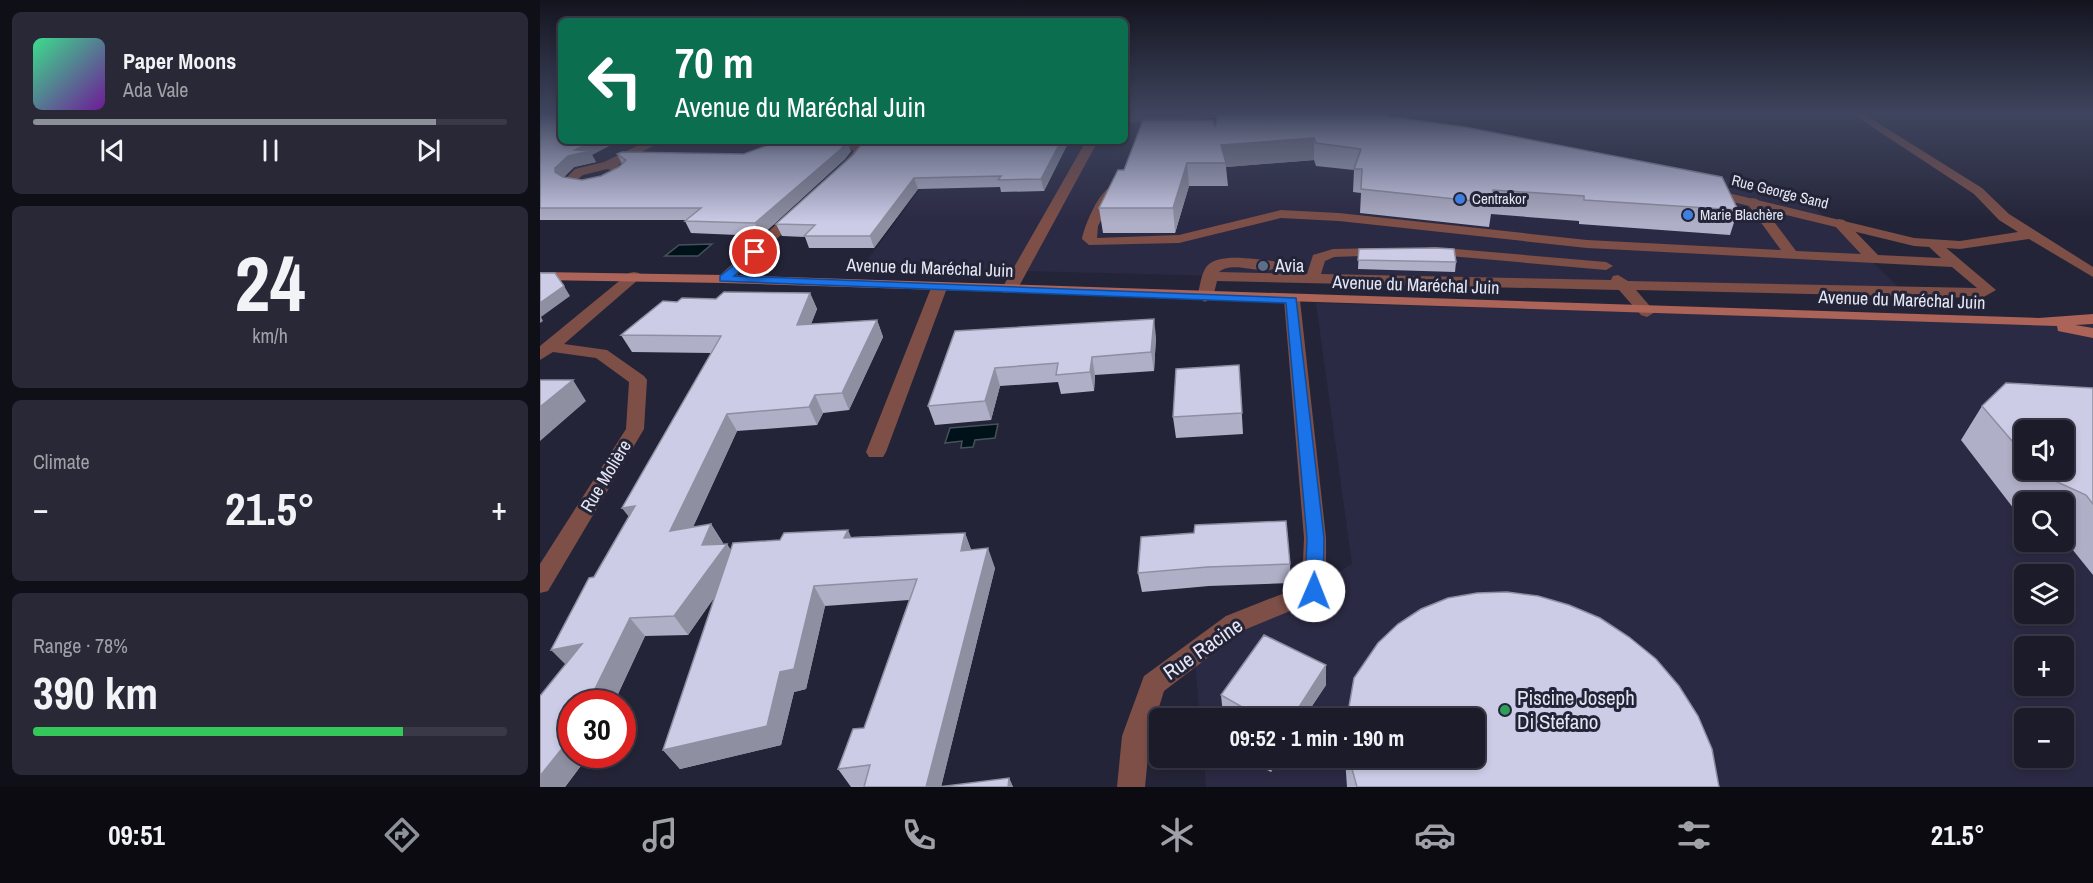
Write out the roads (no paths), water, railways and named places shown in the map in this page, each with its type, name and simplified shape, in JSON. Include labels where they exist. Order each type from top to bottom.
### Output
[{"type":"main road","name":"Avenue du Maréchal Juin","points":[[540,276],[634,276],[1647,312],[2039,323],[2093,319]]},
{"type":"main road","name":"Avenue du Maréchal Juin","points":[[2039,323],[2093,333]]},
{"type":"street","points":[[608,165],[639,150]]},
{"type":"street","points":[[834,179],[859,150]]},
{"type":"street","points":[[1010,290],[1087,150]]},
{"type":"street","points":[[1914,150],[1978,191],[2004,217],[2093,273]]},
{"type":"street","name":"Rue George Sand","points":[[1700,190],[1914,242],[1960,245],[2032,234]]},
{"type":"street","points":[[1111,191],[1091,226],[1089,239],[1094,242],[1179,239],[1281,214],[1339,217],[1587,244],[1955,263]]},
{"type":"street","points":[[1752,202],[1792,255]]},
{"type":"street","points":[[724,279],[807,203]]},
{"type":"street","points":[[1839,223],[1874,259]]},
{"type":"street","points":[[2045,243],[2093,261]]},
{"type":"street","points":[[1587,244],[1647,312]]},
{"type":"street","points":[[1205,297],[1209,276],[1314,272],[1476,282],[1622,283],[1982,293],[1988,290],[1933,244]]},
{"type":"street","points":[[1314,272],[1318,258],[1334,253],[1470,254],[1606,266]]},
{"type":"street","points":[[1470,254],[1476,282]]},
{"type":"street","points":[[1497,256],[1503,281]]},
{"type":"street","points":[[546,351],[634,276]]},
{"type":"street","points":[[876,452],[939,288]]},
{"type":"street","name":"Rue Racine","points":[[1131,787],[1136,736],[1153,684],[1235,623],[1314,591],[1315,538],[1292,300]]},
{"type":"street","name":"Rue Molière","points":[[540,584],[635,429],[638,380],[602,354],[546,351]]},
{"type":"place","name":"Centrakor","points":[[1460,199]]},
{"type":"place","name":"Marie Blachère","points":[[1688,215]]},
{"type":"place","name":"Avia","points":[[1263,266]]},
{"type":"place","name":"Piscine Joseph Di Stefano","points":[[1505,710]]}]
